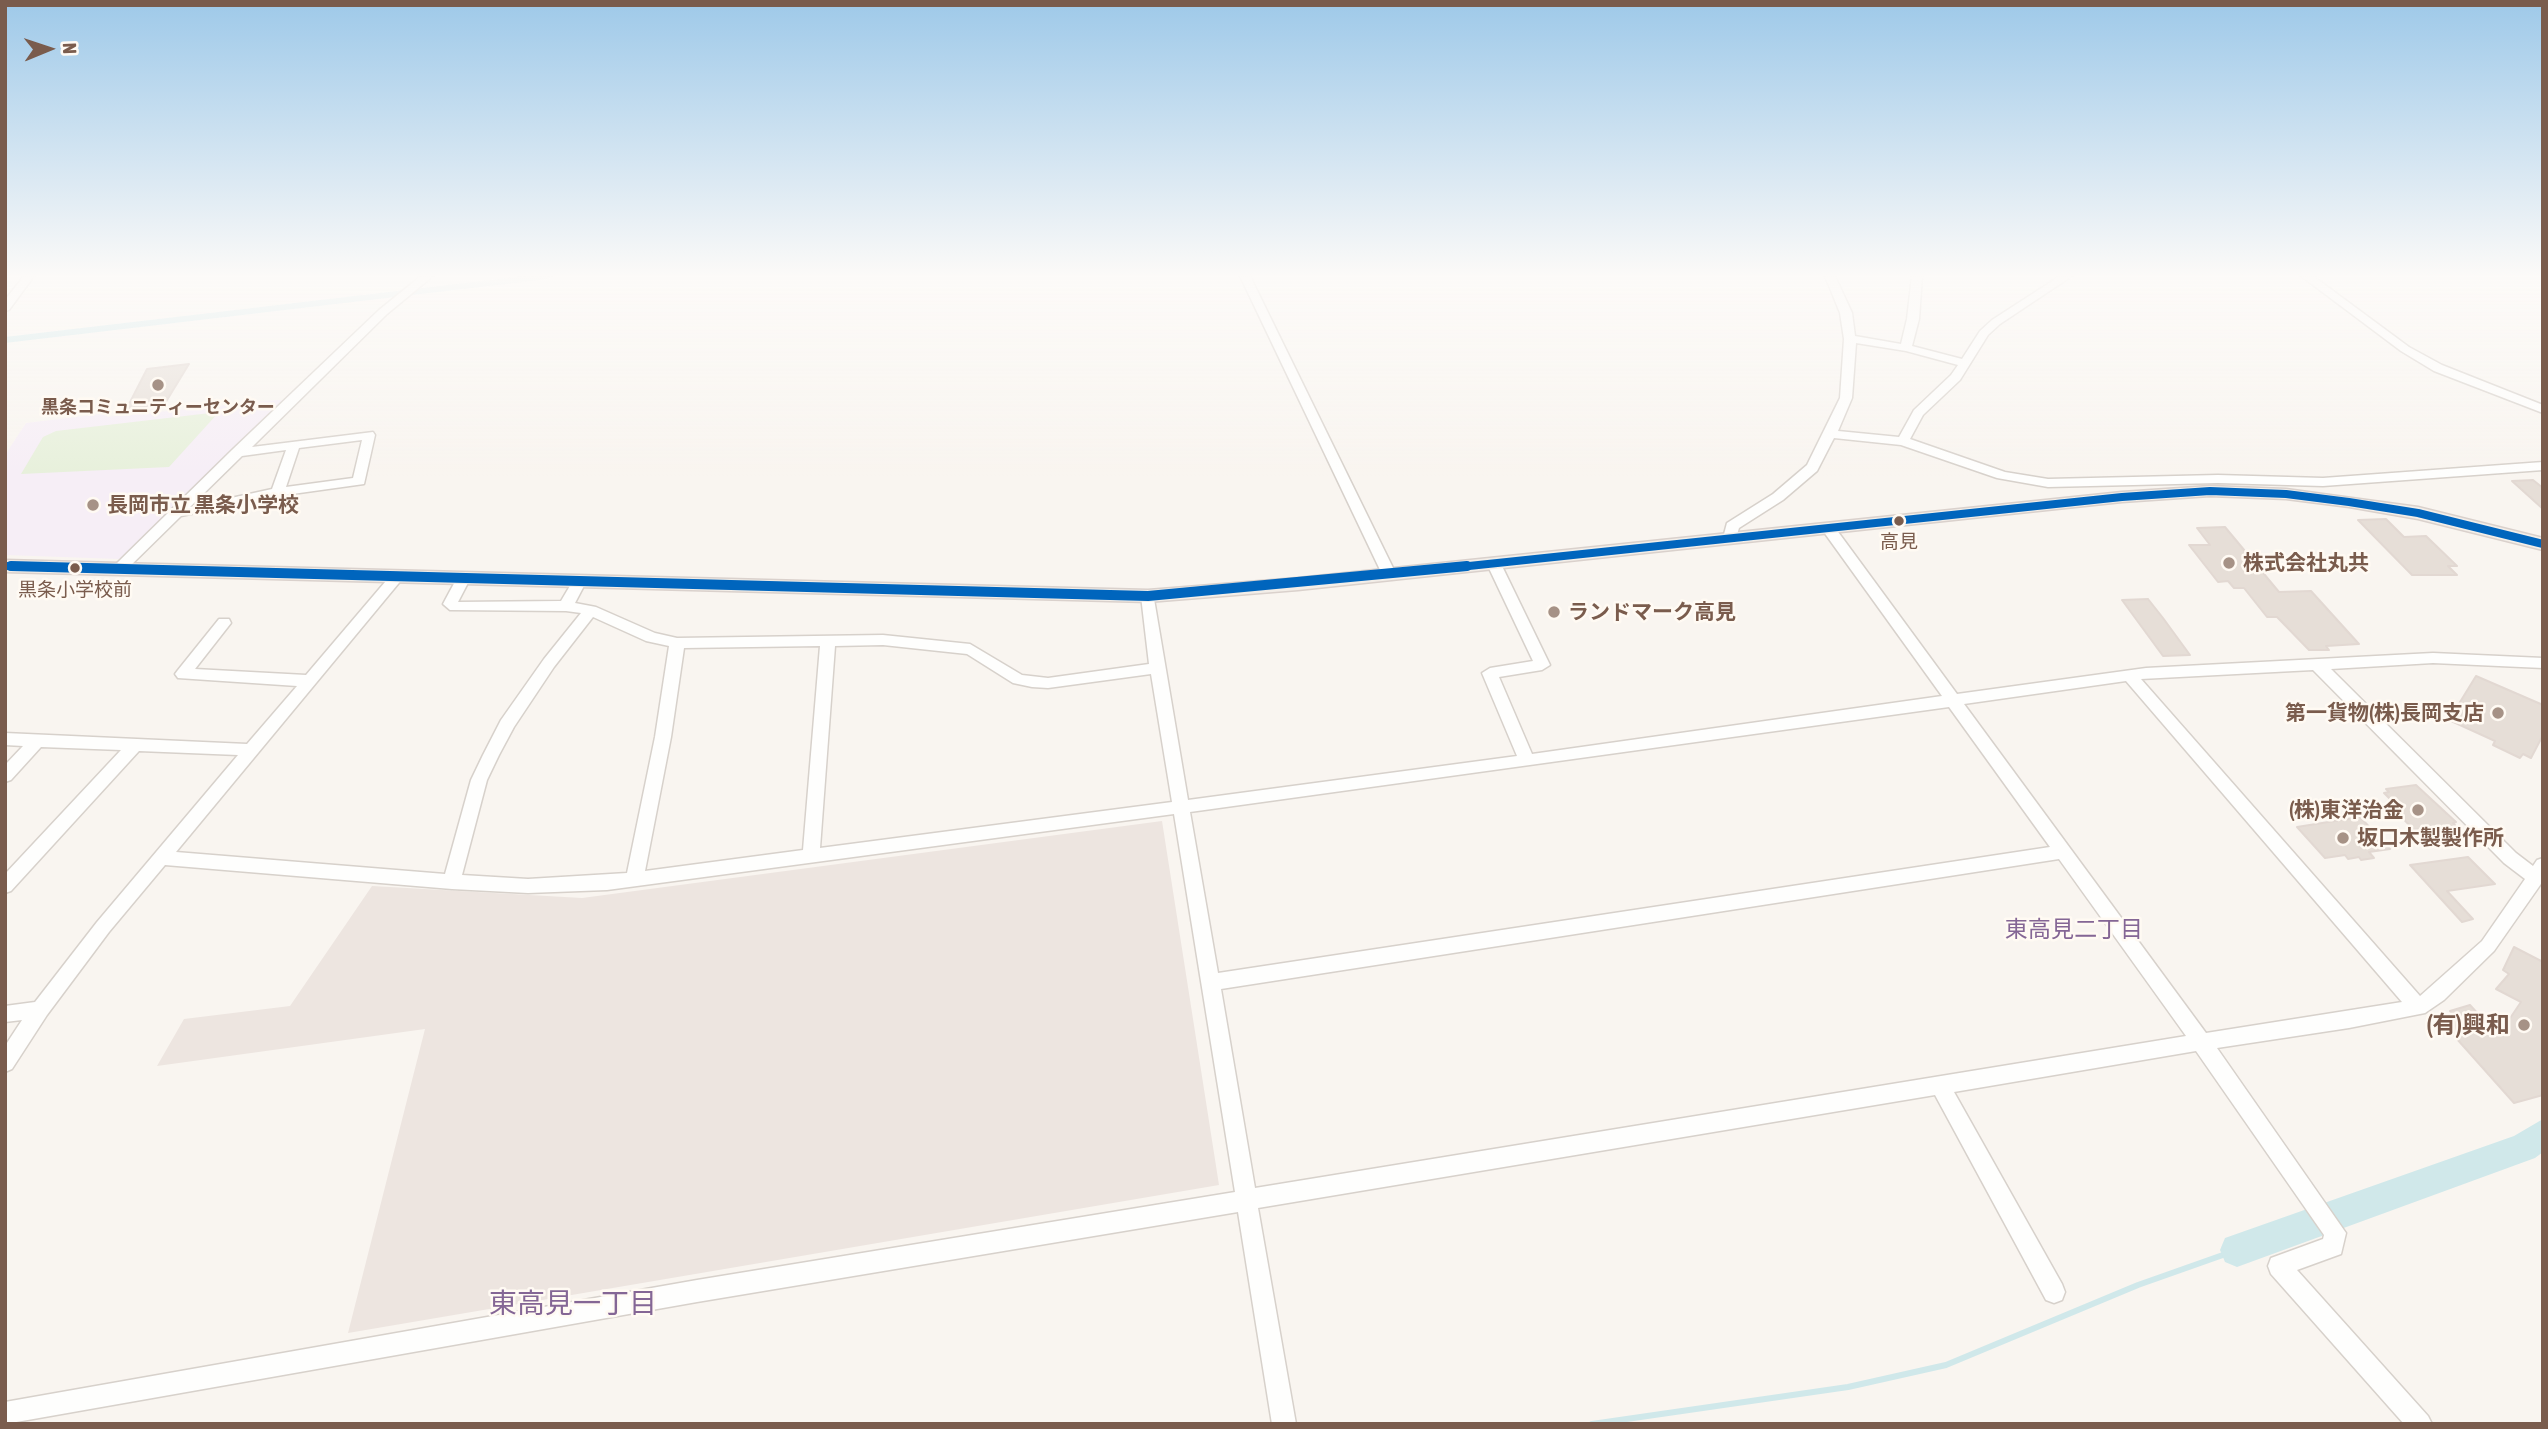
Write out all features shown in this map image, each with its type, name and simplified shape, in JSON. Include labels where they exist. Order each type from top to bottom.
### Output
[{"type":"main road","points":[[5,566],[1148,596],[1494,564],[2176,492],[2313,490],[2543,544]]},
{"type":"street","points":[[119,569],[351,343]]},
{"type":"street","points":[[1277,343],[1389,574]]},
{"type":"street","points":[[1730,538],[1732,526],[1803,478],[1819,458],[1846,398],[1850,343]]},
{"type":"street","points":[[1876,343],[1964,363]]},
{"type":"street","points":[[1906,348],[1907,343]]},
{"type":"street","points":[[1903,441],[1918,413],[1956,377],[1976,343]]},
{"type":"street","points":[[2397,343],[2428,363],[2470,383],[2543,409]]},
{"type":"street","points":[[1830,434],[1903,441],[2002,475],[2032,482],[2218,479],[2313,490],[2543,466]]},
{"type":"street","points":[[177,512],[188,512],[278,492],[359,481],[369,435],[237,453]]},
{"type":"street","points":[[278,492],[294,445]]},
{"type":"street","points":[[1828,528],[2201,1042],[2335,1233],[2333,1246],[2279,1266],[2420,1424]]},
{"type":"street","points":[[1494,564],[1542,665],[1490,673],[1527,761]]},
{"type":"street","points":[[5,1063],[40,1009],[161,858],[396,578]]},
{"type":"street","points":[[463,579],[450,604],[455,607],[566,606],[591,610],[629,628],[677,643],[883,640],[970,649],[1011,676],[1032,682],[1062,681],[1158,668]]},
{"type":"street","points":[[566,606],[579,582]]},
{"type":"street","points":[[1148,596],[1284,1424]]},
{"type":"street","points":[[452,882],[479,780],[491,755],[507,724],[549,663],[591,610]]},
{"type":"street","points":[[224,622],[183,674],[310,681]]},
{"type":"street","points":[[811,855],[828,639]]},
{"type":"street","points":[[635,878],[663,737],[677,643]]},
{"type":"street","points":[[161,858],[452,882],[564,885],[635,878],[1527,761],[2129,675],[2433,658],[2543,663]]},
{"type":"street","points":[[5,1414],[630,1303],[2418,1007],[2437,995],[2488,946],[2539,871],[2510,858],[2316,663]]},
{"type":"street","points":[[2129,675],[2418,1007]]},
{"type":"street","points":[[5,739],[249,750]]},
{"type":"street","points":[[5,776],[37,741]]},
{"type":"street","points":[[5,886],[134,746]]},
{"type":"street","points":[[1211,982],[2062,852]]},
{"type":"street","points":[[5,1014],[40,1009]]},
{"type":"street","points":[[1940,1085],[2054,1292]]},
{"type":"shaded area","name":"長岡市立 黒条小学校","points":[[287,401],[127,557],[119,559],[5,555],[5,455],[26,423],[110,413],[107,417]]},
{"type":"shaded area","points":[[1162,821],[1219,1185],[348,1333],[425,1029],[157,1066],[184,1019],[290,1006],[372,886],[582,898]]},
{"type":"green space","points":[[219,412],[169,467],[21,474],[43,437],[56,431]]},
{"type":"building","name":"黒条コミュニティーセンター","points":[[189,364],[164,405],[126,410],[147,369]]},
{"type":"building","points":[[2533,480],[2543,488],[2543,509],[2512,481]]},
{"type":"building","points":[[2386,519],[2404,537],[2426,536],[2457,566],[2448,566],[2457,575],[2412,575],[2358,520]]},
{"type":"building","points":[[2225,527],[2279,592],[2311,591],[2359,644],[2326,646],[2329,650],[2309,650],[2277,617],[2267,617],[2244,588],[2234,588],[2228,581],[2218,582],[2189,545],[2210,545],[2197,528]]},
{"type":"building","points":[[2148,599],[2190,655],[2163,656],[2122,600]]},
{"type":"building","name":"第一貨物(株)長岡支店","points":[[2476,676],[2543,705],[2543,735],[2531,758],[2523,754],[2520,758],[2493,745],[2495,741],[2449,720]]},
{"type":"building","name":"(株)東洋治金","points":[[2416,785],[2456,822],[2453,823],[2462,833],[2431,839],[2422,829],[2414,830],[2390,805],[2395,804],[2384,793],[2389,792],[2386,789]]},
{"type":"building","name":"坂口木製製作所","points":[[2360,817],[2390,849],[2369,852],[2374,858],[2361,860],[2359,857],[2348,859],[2345,855],[2325,858],[2297,827]]},
{"type":"building","name":"坂口木製製作所","points":[[2468,857],[2495,884],[2447,891],[2473,919],[2462,922],[2410,865]]},
{"type":"building","name":"(有)興和","points":[[2514,947],[2543,962],[2543,1095],[2514,1103],[2440,1020],[2456,1018],[2450,1011],[2470,1005],[2498,1036],[2521,1002],[2496,989],[2509,974],[2503,970]]},
{"type":"waterway","points":[[2237,1250],[2524,1147],[2543,1134]]},
{"type":"waterway","points":[[1592,1424],[1848,1387],[1946,1365],[2138,1285],[2237,1250]]},
{"type":"transit line","points":[[5,566],[1148,596],[1298,584],[2122,497],[2210,491],[2286,494],[2349,502],[2418,513],[2543,544]]},
{"type":"place","name":"黒条コミュニティーセンター","points":[[158,385]]},
{"type":"place","name":"長岡市立 黒条小学校","points":[[93,505]]},
{"type":"place","name":"高見","points":[[1899,521]]},
{"type":"place","name":"株式会社丸共","points":[[2229,563]]},
{"type":"place","name":"黒条小学校前","points":[[75,568]]},
{"type":"place","name":"ランドマーク高見","points":[[1554,612]]},
{"type":"place","name":"第一貨物(株)長岡支店","points":[[2498,713]]},
{"type":"place","name":"(株)東洋治金","points":[[2418,810]]},
{"type":"place","name":"坂口木製製作所","points":[[2343,838]]},
{"type":"place","name":"(有)興和","points":[[2524,1025]]},
{"type":"district","name":"東高見二丁目","points":[[2074,930]]},
{"type":"district","name":"東高見一丁目","points":[[573,1304]]}]
